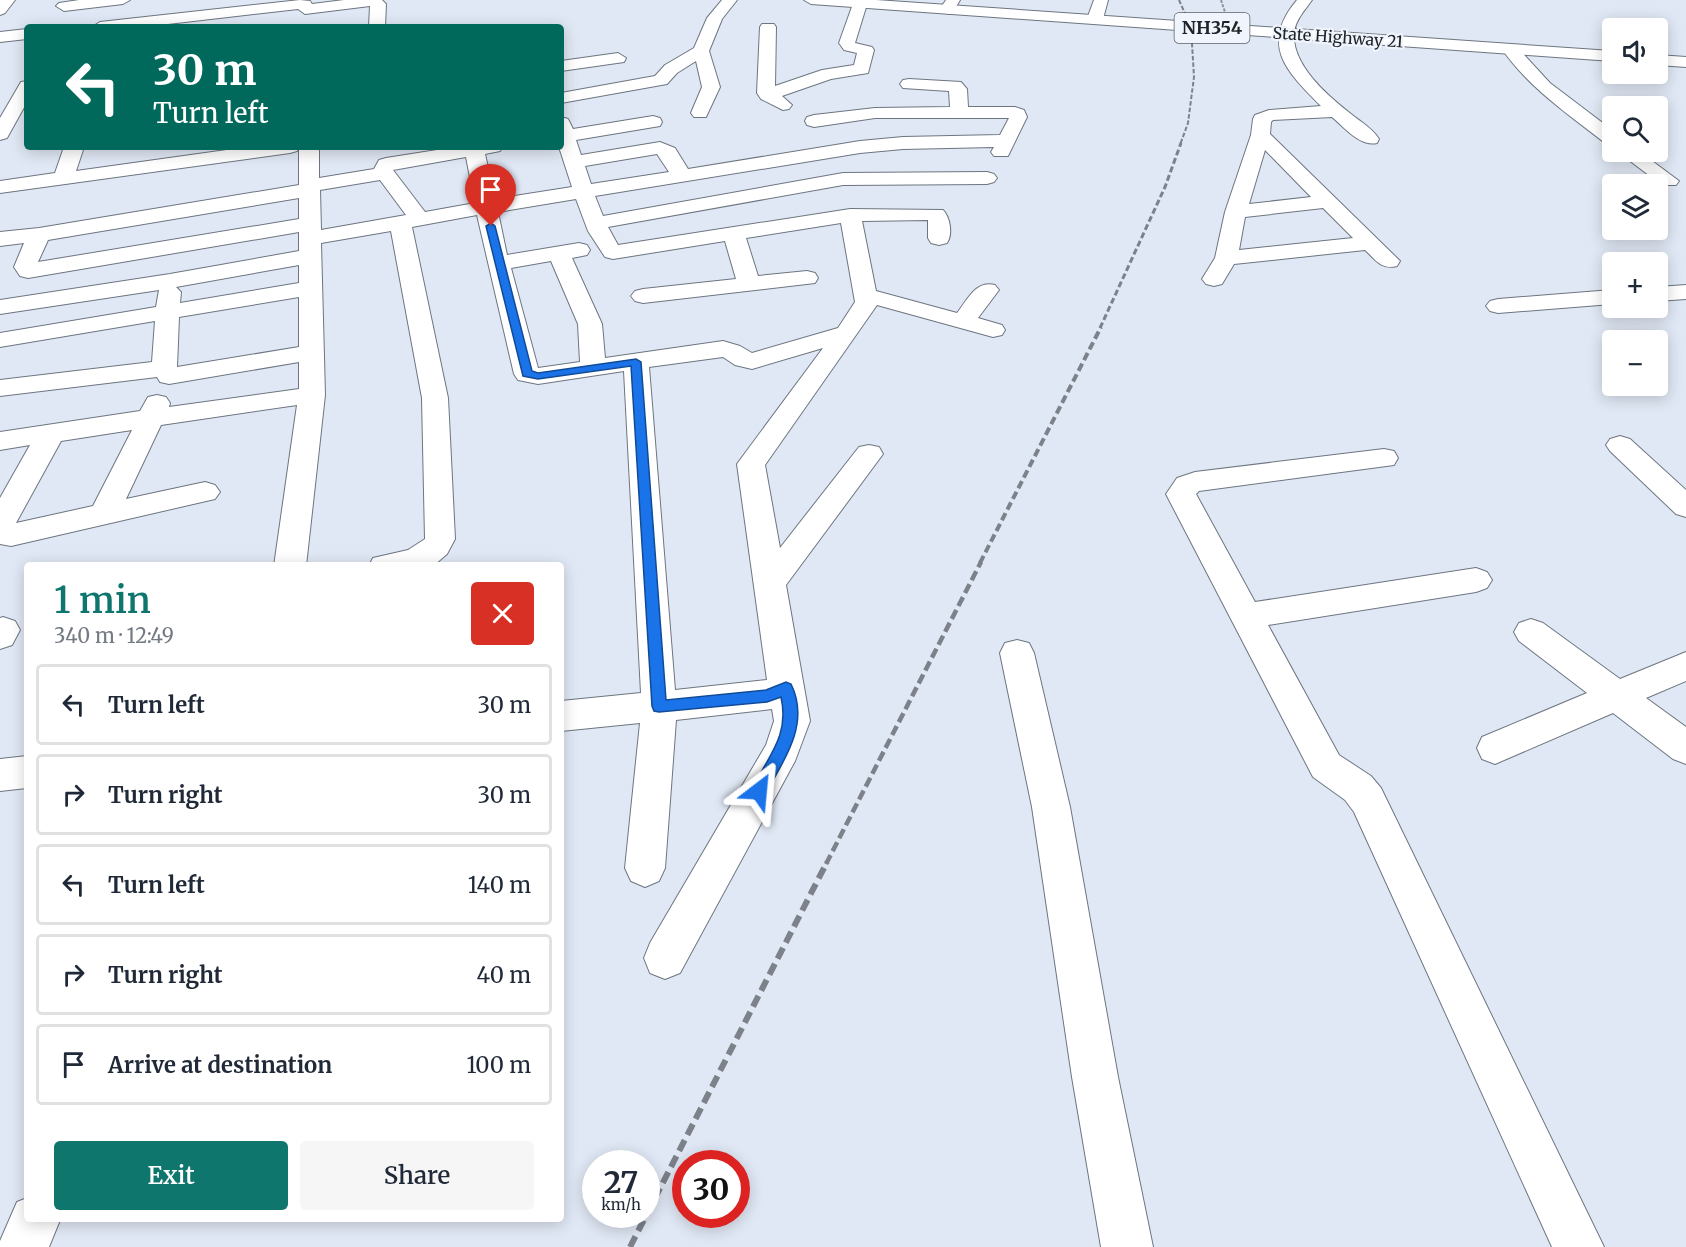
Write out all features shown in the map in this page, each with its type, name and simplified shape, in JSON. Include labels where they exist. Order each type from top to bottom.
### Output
[{"type":"main road","points":[[0,10],[8,0]]},
{"type":"main road","points":[[54,20],[67,3],[123,0]]},
{"type":"main road","points":[[181,18],[189,0]]},
{"type":"main road","points":[[564,98],[661,80],[671,69],[701,51],[715,18],[730,0]]},
{"type":"main road","name":"State Highway 21","points":[[811,0],[859,4],[950,5],[1095,19],[1602,56]]},
{"type":"main road","points":[[1095,19],[1101,0]]},
{"type":"main road","points":[[1305,0],[1295,11],[1287,33],[1289,57],[1293,65],[1336,111],[1370,140]]},
{"type":"main road","points":[[127,24],[305,4],[374,1],[378,4],[377,24]]},
{"type":"main road","points":[[305,4],[307,24]]},
{"type":"main road","points":[[767,95],[828,74],[862,69],[866,50],[850,47],[847,43],[859,4]]},
{"type":"main road","points":[[767,95],[768,27]]},
{"type":"main road","points":[[0,37],[24,34]]},
{"type":"main road","points":[[1510,49],[1522,67],[1602,131]]},
{"type":"main road","points":[[564,65],[614,51],[635,86]]},
{"type":"main road","points":[[700,113],[711,87],[701,51]]},
{"type":"main road","points":[[1668,61],[1686,62]]},
{"type":"main road","points":[[909,84],[955,86],[958,89],[959,112]]},
{"type":"main road","points":[[2,126],[24,91]]},
{"type":"main road","points":[[767,95],[860,147]]},
{"type":"main road","points":[[1214,279],[1226,258],[1236,212],[1260,135],[1262,119],[1269,115],[1336,111]]},
{"type":"main road","points":[[0,307],[170,281],[309,240],[410,220],[860,147],[903,143],[1004,146],[1018,114],[1015,112],[875,113],[814,120]]},
{"type":"main road","points":[[2,126],[24,121]]},
{"type":"main road","points":[[564,132],[652,122]]},
{"type":"main road","points":[[564,134],[597,223],[632,276]]},
{"type":"main road","points":[[1260,135],[1389,261]]},
{"type":"main road","points":[[575,162],[660,148],[668,152],[682,176]]},
{"type":"main road","points":[[63,178],[73,150]]},
{"type":"main road","points":[[0,187],[63,178],[155,156],[245,150]]},
{"type":"main road","points":[[291,562],[312,395],[309,150]]},
{"type":"main road","points":[[401,562],[427,556],[436,549],[440,539],[435,398],[410,220],[383,167],[393,162],[471,150]]},
{"type":"main road","points":[[484,150],[487,207],[498,263],[527,374],[538,376],[729,349],[746,361],[752,361],[847,333]]},
{"type":"main road","points":[[1642,162],[1669,181]]},
{"type":"main road","points":[[0,239],[39,235],[168,213],[385,172]]},
{"type":"main road","points":[[597,223],[843,179],[987,178]]},
{"type":"main road","points":[[1236,212],[1327,201]]},
{"type":"main road","points":[[104,514],[151,418],[166,372],[170,281],[168,213]]},
{"type":"main road","points":[[632,276],[733,232],[850,215],[936,214],[939,238]]},
{"type":"main road","points":[[665,958],[782,750],[792,721],[751,464],[867,302],[850,215]]},
{"type":"main road","points":[[733,232],[749,284]]},
{"type":"main road","points":[[39,235],[25,267],[28,271],[168,248],[309,240]]},
{"type":"main road","points":[[1226,258],[1371,243]]},
{"type":"main road","points":[[498,263],[559,253],[632,276],[749,284],[807,278]]},
{"type":"main road","points":[[559,253],[590,324],[593,368]]},
{"type":"main road","points":[[0,340],[310,288]]},
{"type":"main road","points":[[962,323],[987,290]]},
{"type":"main road","points":[[1668,293],[1686,292]]},
{"type":"main road","points":[[866,295],[993,330]]},
{"type":"main road","points":[[1498,306],[1602,298]]},
{"type":"main road","points":[[0,388],[166,372],[310,352]]},
{"type":"main road","points":[[636,362],[659,706],[645,868]]},
{"type":"main road","points":[[0,441],[312,395]]},
{"type":"main road","points":[[0,524],[50,435]]},
{"type":"main road","points":[[1620,445],[1686,507]]},
{"type":"main road","points":[[770,583],[869,454]]},
{"type":"main road","points":[[1384,458],[1195,482],[1183,489],[1181,494],[1326,766],[1365,794],[1578,1247]]},
{"type":"main road","points":[[0,531],[2,534],[11,535],[205,492]]},
{"type":"main road","points":[[1246,616],[1476,580]]},
{"type":"main road","points":[[1531,632],[1686,748]]},
{"type":"main road","points":[[1017,653],[1051,807],[1095,1077],[1127,1247]]},
{"type":"main road","points":[[1495,748],[1686,666]]},
{"type":"main road","points":[[564,716],[767,696],[786,688]]},
{"type":"main road","points":[[0,775],[24,772]]},
{"type":"main road","points":[[22,1247],[34,1222]]},
{"type":"railway","points":[[1179,0],[1191,27],[1194,77],[1188,123],[1180,145]]},
{"type":"railway","points":[[1100,328],[1165,187],[1181,143]]},
{"type":"railway","points":[[980,563],[1101,327]]},
{"type":"railway","points":[[826,864],[981,562]]},
{"type":"railway","points":[[630,1247],[827,862]]},
{"type":"route","points":[[491,226],[498,263],[527,374],[538,376],[636,362],[659,706],[767,696],[786,688],[792,721],[790,731],[759,791]]}]
